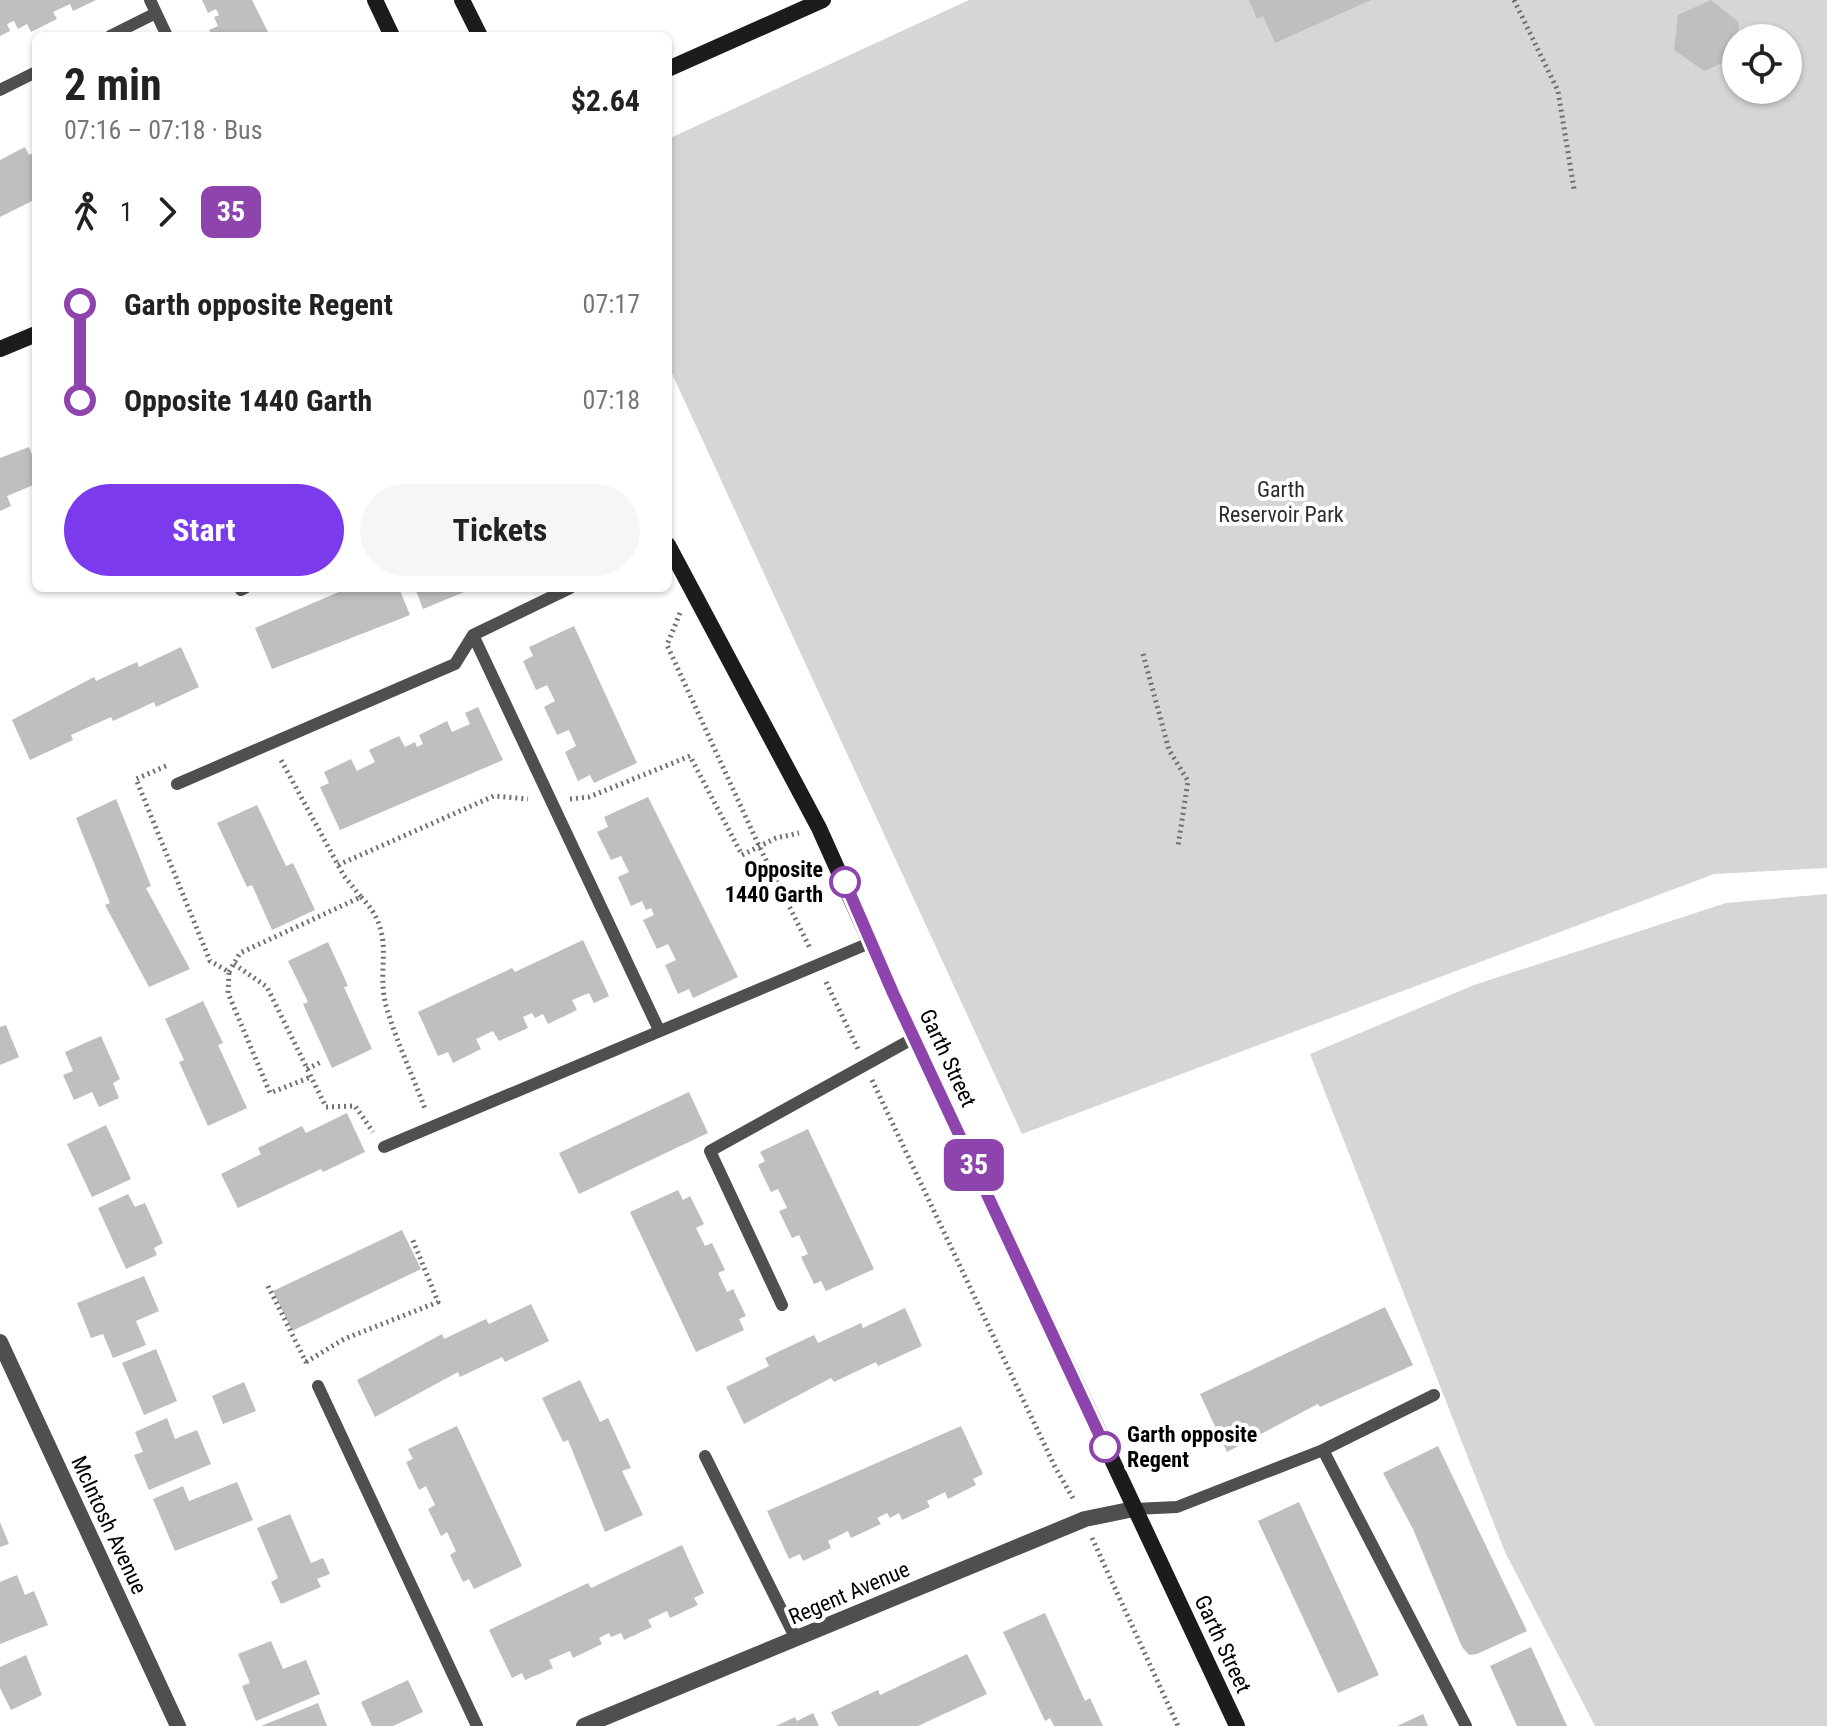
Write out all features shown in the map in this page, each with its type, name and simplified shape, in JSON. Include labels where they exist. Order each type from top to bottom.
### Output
[{"type":"main road","points":[[375,0],[390,32]]},
{"type":"main road","points":[[462,0],[478,32]]},
{"type":"main road","points":[[672,67],[823,0]]},
{"type":"main road","points":[[0,349],[32,336]]},
{"type":"main road","name":"Garth Street","points":[[672,553],[819,828],[914,1038],[1237,1726]]},
{"type":"street","name":"McIntosh Avenue","points":[[0,1342],[178,1726]]},
{"type":"street","name":"Regent Avenue","points":[[584,1726],[603,1722],[1085,1519],[1134,1509]]},
{"type":"lane","points":[[150,0],[165,32]]},
{"type":"lane","points":[[118,32],[156,13]]},
{"type":"lane","points":[[0,90],[32,74]]},
{"type":"lane","points":[[177,784],[455,664],[473,635],[562,592]]},
{"type":"lane","points":[[473,635],[659,1030]]},
{"type":"lane","points":[[384,1147],[872,942]]},
{"type":"lane","points":[[782,1305],[710,1151],[914,1038]]},
{"type":"lane","points":[[318,1386],[477,1726]]},
{"type":"lane","points":[[1134,1509],[1177,1507],[1323,1450],[1434,1395]]},
{"type":"lane","points":[[1323,1450],[1466,1726]]},
{"type":"lane","points":[[705,1456],[796,1639]]},
{"type":"path","points":[[1514,0],[1558,91],[1574,189]]},
{"type":"path","points":[[690,588],[667,645],[759,846],[818,964],[1055,1467],[1085,1519],[1103,1567],[1178,1726]]},
{"type":"path","points":[[1143,654],[1169,750],[1188,781],[1178,846]]},
{"type":"path","points":[[271,742],[338,865],[375,912],[386,944],[386,1006],[432,1126]]},
{"type":"path","points":[[338,865],[494,796],[551,801],[589,797],[690,756],[742,855],[776,838],[819,828]]},
{"type":"path","points":[[177,784],[169,765],[136,779],[210,961],[229,972]]},
{"type":"path","points":[[311,1077],[270,1093],[228,993],[229,972],[240,953],[361,897]]},
{"type":"path","points":[[234,964],[267,987],[326,1107],[355,1106],[384,1147]]},
{"type":"path","points":[[307,1069],[321,1062]]},
{"type":"path","points":[[306,1362],[344,1339],[438,1302],[412,1238]]},
{"type":"path","points":[[268,1286],[318,1386]]},
{"type":"green space","name":"Garth Reservoir Park","points":[[969,0],[1827,0],[1827,868],[1714,874],[1022,1134],[672,374],[672,137]]},
{"type":"green space","points":[[1827,894],[1827,1726],[1595,1726],[1505,1552],[1310,1054],[1474,985],[1726,903]]},
{"type":"building","points":[[0,0],[96,0],[73,11],[70,4],[53,12],[57,19],[31,32],[27,24],[18,29],[14,21],[7,24],[10,31],[0,36]]},
{"type":"building","points":[[202,0],[252,0],[268,32],[210,32],[218,26],[214,17],[219,15],[216,9],[208,13]]},
{"type":"building","points":[[1249,0],[1371,0],[1275,43],[1263,16],[1257,19]]},
{"type":"building","points":[[1711,0],[1739,22],[1722,24],[1722,63],[1704,71],[1674,50],[1678,15]]},
{"type":"building","points":[[25,147],[29,155],[32,154],[32,201],[0,217],[0,160]]},
{"type":"building","points":[[29,447],[32,455],[32,486],[7,496],[11,506],[0,511],[0,458]]},
{"type":"building","points":[[339,592],[401,592],[410,615],[272,669],[255,628]]},
{"type":"building","points":[[417,592],[464,592],[423,609]]},
{"type":"building","points":[[574,626],[637,763],[594,783],[590,775],[578,781],[565,752],[576,746],[569,730],[557,735],[544,707],[555,701],[547,685],[536,690],[523,661],[533,656],[529,647]]},
{"type":"building","points":[[181,647],[199,687],[156,707],[154,702],[113,721],[111,717],[71,735],[73,740],[30,760],[12,720],[94,677],[96,681],[137,662],[139,667]]},
{"type":"building","points":[[478,707],[503,760],[340,830],[320,787],[329,783],[324,772],[351,759],[357,771],[375,762],[369,750],[399,736],[405,747],[415,742],[417,747],[423,744],[419,735],[447,721],[452,732],[470,724],[465,713]]},
{"type":"building","points":[[648,797],[738,977],[693,998],[689,989],[678,994],[665,965],[676,960],[668,944],[657,949],[643,920],[654,915],[651,908],[646,910],[642,901],[631,906],[618,877],[629,872],[621,856],[611,860],[597,832],[608,827],[604,817]]},
{"type":"building","points":[[116,799],[151,886],[146,888],[190,969],[149,987],[105,905],[110,903],[76,818]]},
{"type":"building","points":[[257,805],[286,866],[293,863],[315,910],[272,930],[252,885],[247,887],[217,823]]},
{"type":"building","points":[[583,940],[609,996],[594,1003],[589,993],[572,1000],[577,1010],[548,1024],[543,1014],[535,1018],[532,1013],[523,1017],[528,1028],[499,1041],[493,1031],[476,1039],[481,1049],[453,1063],[448,1052],[438,1056],[418,1012],[512,968],[515,972]]},
{"type":"building","points":[[328,942],[372,1049],[332,1068],[303,1004],[308,1002],[288,961]]},
{"type":"building","points":[[203,1001],[223,1043],[218,1045],[247,1108],[208,1126],[179,1062],[184,1060],[165,1019]]},
{"type":"building","points":[[6,1025],[19,1057],[0,1065],[0,1027]]},
{"type":"building","points":[[101,1036],[120,1079],[113,1083],[119,1098],[99,1107],[92,1092],[74,1100],[63,1075],[73,1071],[65,1052]]},
{"type":"building","points":[[689,1092],[708,1133],[579,1194],[559,1153]]},
{"type":"building","points":[[347,1113],[365,1152],[238,1208],[221,1174],[261,1154],[258,1148],[302,1126],[306,1133]]},
{"type":"building","points":[[106,1125],[131,1179],[92,1197],[67,1144]]},
{"type":"building","points":[[808,1129],[874,1269],[826,1291],[821,1281],[814,1284],[801,1257],[808,1254],[799,1235],[792,1238],[779,1211],[787,1208],[778,1189],[771,1192],[758,1165],[765,1161],[760,1152]]},
{"type":"building","points":[[678,1190],[683,1200],[690,1196],[704,1224],[696,1228],[705,1246],[712,1243],[725,1270],[718,1273],[727,1292],[733,1289],[746,1316],[739,1319],[744,1330],[696,1352],[630,1212]]},
{"type":"building","points":[[128,1194],[135,1207],[145,1203],[163,1243],[154,1248],[157,1255],[126,1269],[98,1208]]},
{"type":"building","points":[[402,1230],[421,1269],[292,1331],[273,1291]]},
{"type":"building","points":[[144,1276],[159,1311],[136,1321],[146,1345],[113,1358],[103,1334],[91,1338],[77,1303]]},
{"type":"building","points":[[531,1304],[549,1341],[505,1362],[502,1357],[460,1377],[458,1372],[375,1417],[357,1380],[442,1334],[444,1339],[486,1319],[489,1324]]},
{"type":"building","points":[[1385,1307],[1413,1365],[1320,1407],[1318,1404],[1227,1452],[1200,1394]]},
{"type":"building","points":[[905,1308],[922,1346],[878,1366],[876,1362],[834,1382],[831,1378],[744,1424],[726,1387],[769,1366],[765,1358],[814,1335],[818,1343],[861,1323],[863,1328]]},
{"type":"building","points":[[156,1349],[177,1401],[144,1415],[122,1363]]},
{"type":"building","points":[[580,1380],[600,1422],[608,1418],[631,1468],[622,1471],[643,1515],[605,1532],[568,1440],[563,1442],[542,1398]]},
{"type":"building","points":[[244,1382],[256,1411],[223,1424],[212,1396]]},
{"type":"building","points":[[167,1418],[175,1439],[197,1430],[211,1464],[149,1490],[134,1455],[143,1452],[135,1432]]},
{"type":"building","points":[[457,1426],[522,1566],[474,1589],[469,1579],[463,1582],[450,1555],[456,1551],[447,1532],[441,1536],[428,1509],[435,1505],[426,1486],[419,1490],[406,1462],[413,1459],[408,1449]]},
{"type":"building","points":[[961,1426],[983,1474],[973,1479],[976,1485],[948,1499],[945,1492],[927,1501],[930,1507],[902,1520],[899,1513],[890,1518],[887,1513],[877,1518],[881,1524],[851,1538],[848,1531],[828,1541],[831,1548],[803,1561],[800,1554],[789,1559],[767,1511]]},
{"type":"building","points":[[1438,1446],[1527,1631],[1477,1654],[1469,1655],[1462,1647],[1413,1529],[1383,1473]]},
{"type":"building","points":[[237,1482],[253,1520],[175,1551],[153,1499],[183,1486],[189,1501]]},
{"type":"building","points":[[1299,1502],[1379,1675],[1338,1693],[1258,1521]]},
{"type":"building","points":[[290,1514],[311,1563],[323,1558],[330,1574],[317,1579],[321,1587],[281,1604],[271,1582],[278,1578],[257,1528]]},
{"type":"building","points":[[0,1522],[9,1544],[0,1547]]},
{"type":"building","points":[[682,1545],[704,1593],[694,1598],[698,1605],[670,1618],[667,1611],[648,1620],[652,1627],[624,1640],[621,1633],[611,1637],[609,1633],[599,1638],[602,1644],[573,1658],[570,1651],[549,1660],[553,1668],[525,1680],[522,1673],[512,1678],[489,1630],[588,1583],[591,1588]]},
{"type":"building","points":[[17,1575],[25,1595],[34,1591],[48,1625],[0,1644],[0,1582]]},
{"type":"building","points":[[1045,1613],[1085,1701],[1090,1698],[1103,1726],[1054,1726],[1050,1718],[1045,1721],[1003,1632]]},
{"type":"building","points":[[271,1641],[283,1669],[306,1660],[320,1694],[256,1721],[242,1686],[250,1683],[238,1654]]},
{"type":"building","points":[[1531,1647],[1567,1726],[1517,1726],[1490,1666]]},
{"type":"building","points":[[967,1654],[987,1694],[918,1726],[838,1726],[831,1712],[878,1690],[880,1695]]},
{"type":"building","points":[[26,1655],[42,1695],[11,1710],[0,1688],[0,1667]]},
{"type":"building","points":[[408,1680],[423,1712],[393,1726],[372,1726],[361,1702]]},
{"type":"building","points":[[318,1703],[327,1726],[261,1726]]},
{"type":"building","points":[[813,1713],[819,1726],[776,1726],[795,1717],[797,1721]]},
{"type":"building","points":[[1423,1714],[1428,1726],[1397,1726]]},
{"type":"bus line","name":"35","points":[[845,882],[893,993],[1105,1447]]},
{"type":"place","name":"Opposite 1440 Garth","points":[[845,882]]},
{"type":"place","name":"Garth opposite Regent","points":[[1105,1447]]}]
